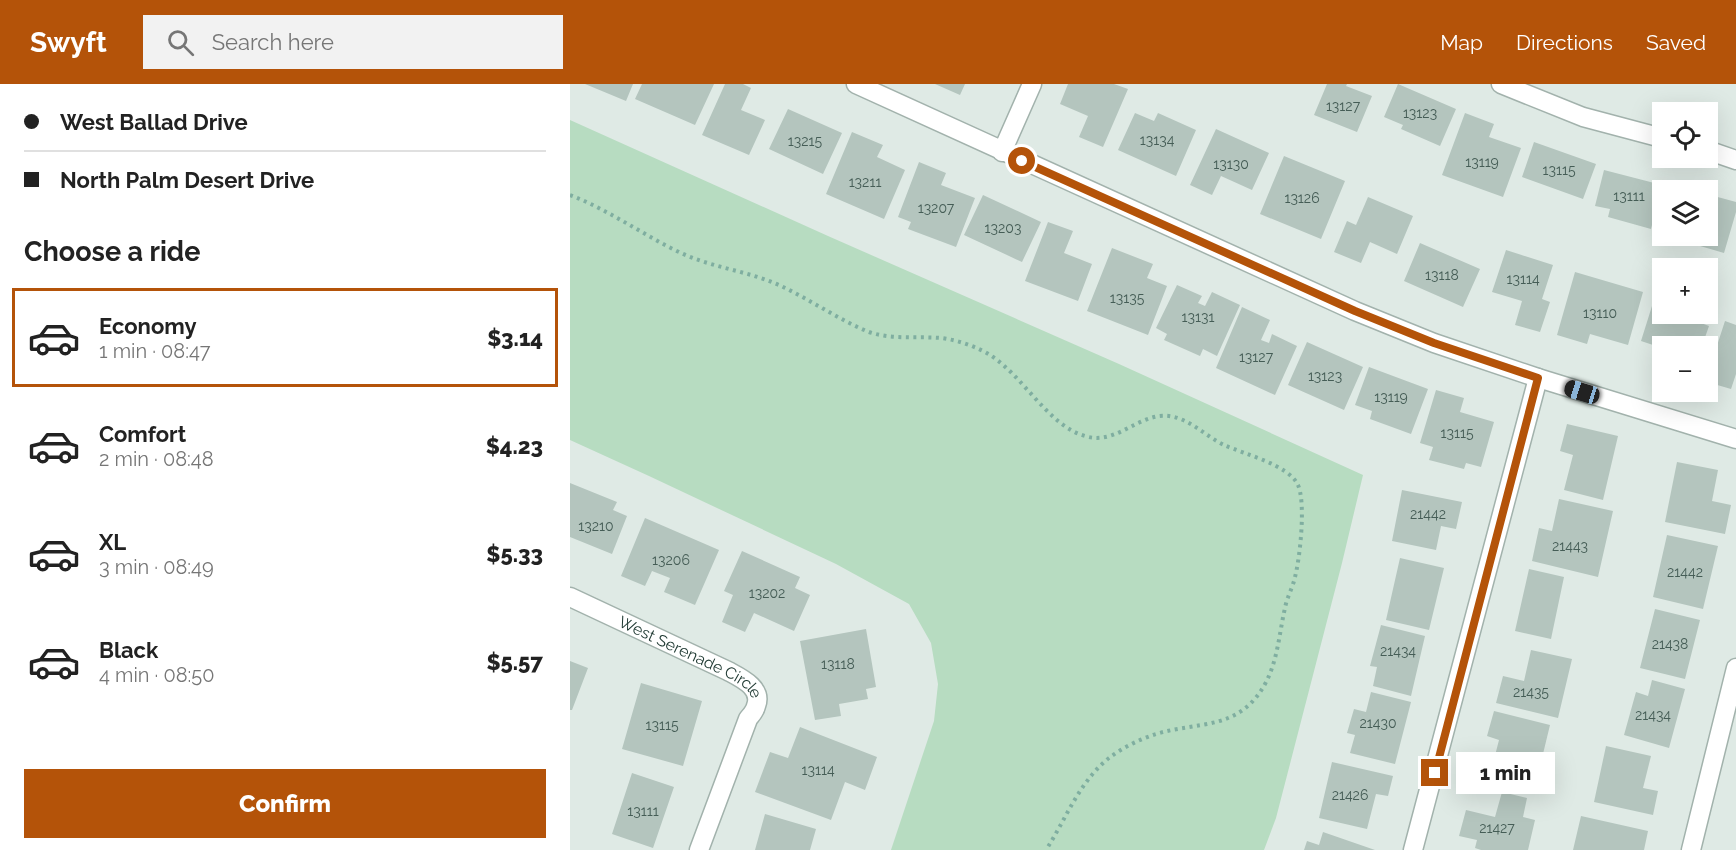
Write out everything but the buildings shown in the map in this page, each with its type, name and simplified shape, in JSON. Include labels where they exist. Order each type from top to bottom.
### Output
[{"type":"street","points":[[856,84],[1355,311],[1434,343],[1538,378],[1736,439]]},
{"type":"street","points":[[1002,152],[1032,84]]},
{"type":"street","points":[[1511,86],[1583,117],[1652,135]]},
{"type":"street","points":[[1718,154],[1736,160]]},
{"type":"street","points":[[1413,850],[1538,378]]},
{"type":"street","name":"West Serenade Circle","points":[[570,597],[728,671],[745,680],[757,694],[757,705],[748,719],[699,850]]},
{"type":"street","points":[[1691,850],[1731,711],[1736,669]]},
{"type":"path","points":[[570,195],[702,263],[781,286],[867,331],[884,336],[941,338],[962,342],[988,354],[1008,369],[1065,428],[1079,435],[1093,439],[1109,437],[1158,416],[1172,416],[1189,422],[1222,444],[1283,470],[1298,484],[1302,503],[1301,551],[1285,606],[1282,634],[1274,664],[1264,687],[1247,707],[1226,720],[1156,734],[1135,742],[1110,757],[1090,775],[1046,850]]},
{"type":"green space","points":[[570,120],[1363,475],[1276,818],[1264,850],[891,850],[934,721],[938,684],[931,643],[909,604],[836,564],[570,440]]},
{"type":"route","points":[[1022,161],[1355,311],[1434,343],[1538,378],[1435,773]]}]
